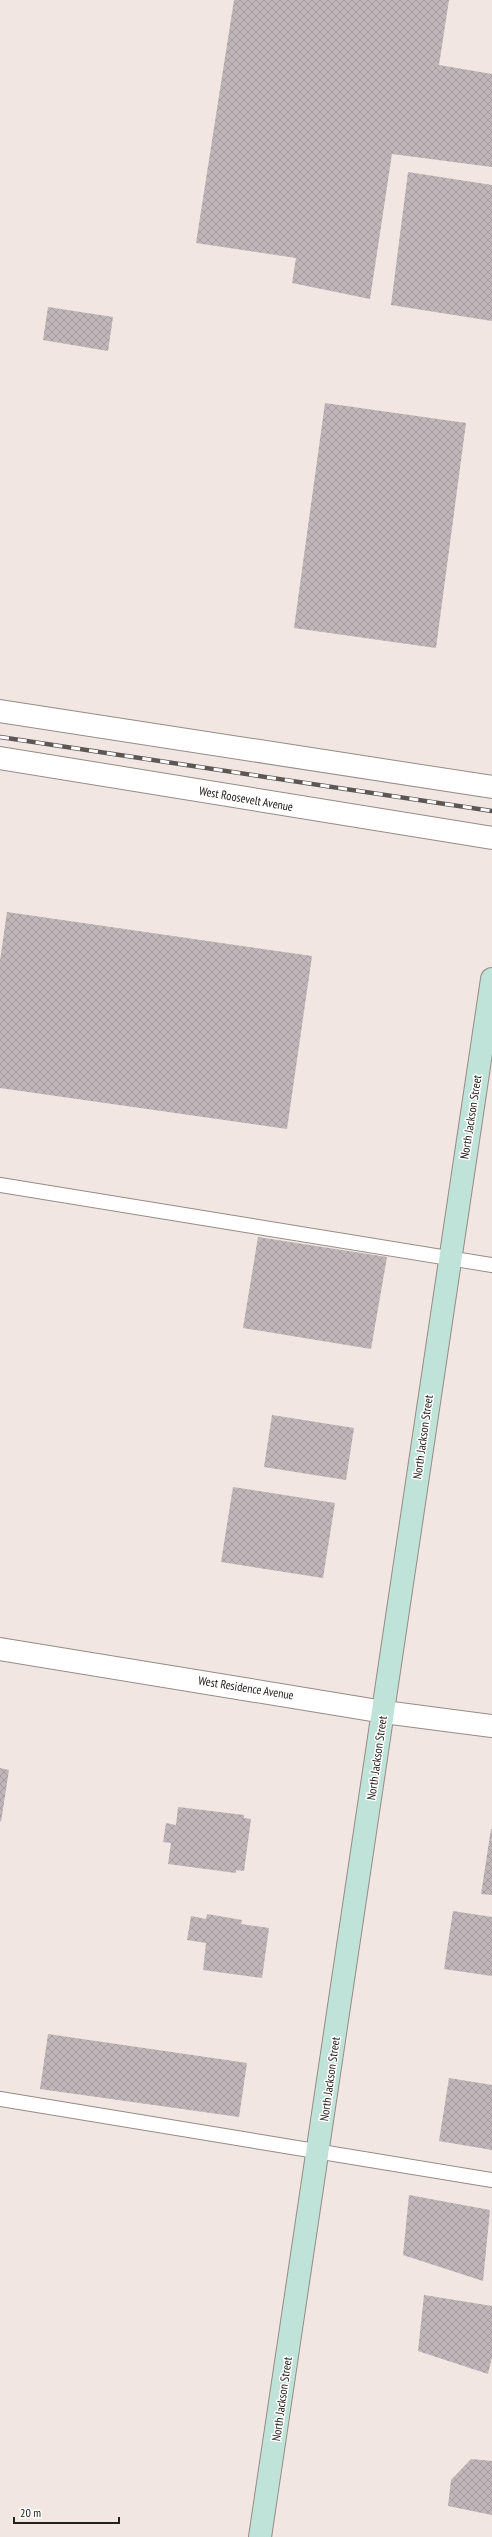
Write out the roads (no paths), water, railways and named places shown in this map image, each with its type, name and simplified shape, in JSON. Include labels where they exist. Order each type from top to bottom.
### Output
[{"type":"street","points":[[0,711],[492,788]]},
{"type":"street","name":"West Roosevelt Avenue","points":[[0,758],[492,838]]},
{"type":"street","name":"North Jackson Street","points":[[260,2537],[384,1712],[449,1258],[492,979]]},
{"type":"street","name":"West Residence Avenue","points":[[0,1649],[384,1712],[492,1726]]},
{"type":"lane","points":[[0,1185],[492,1265]]},
{"type":"lane","points":[[0,2099],[319,2150],[492,2180]]},
{"type":"railway","points":[[0,737],[492,811]]}]
